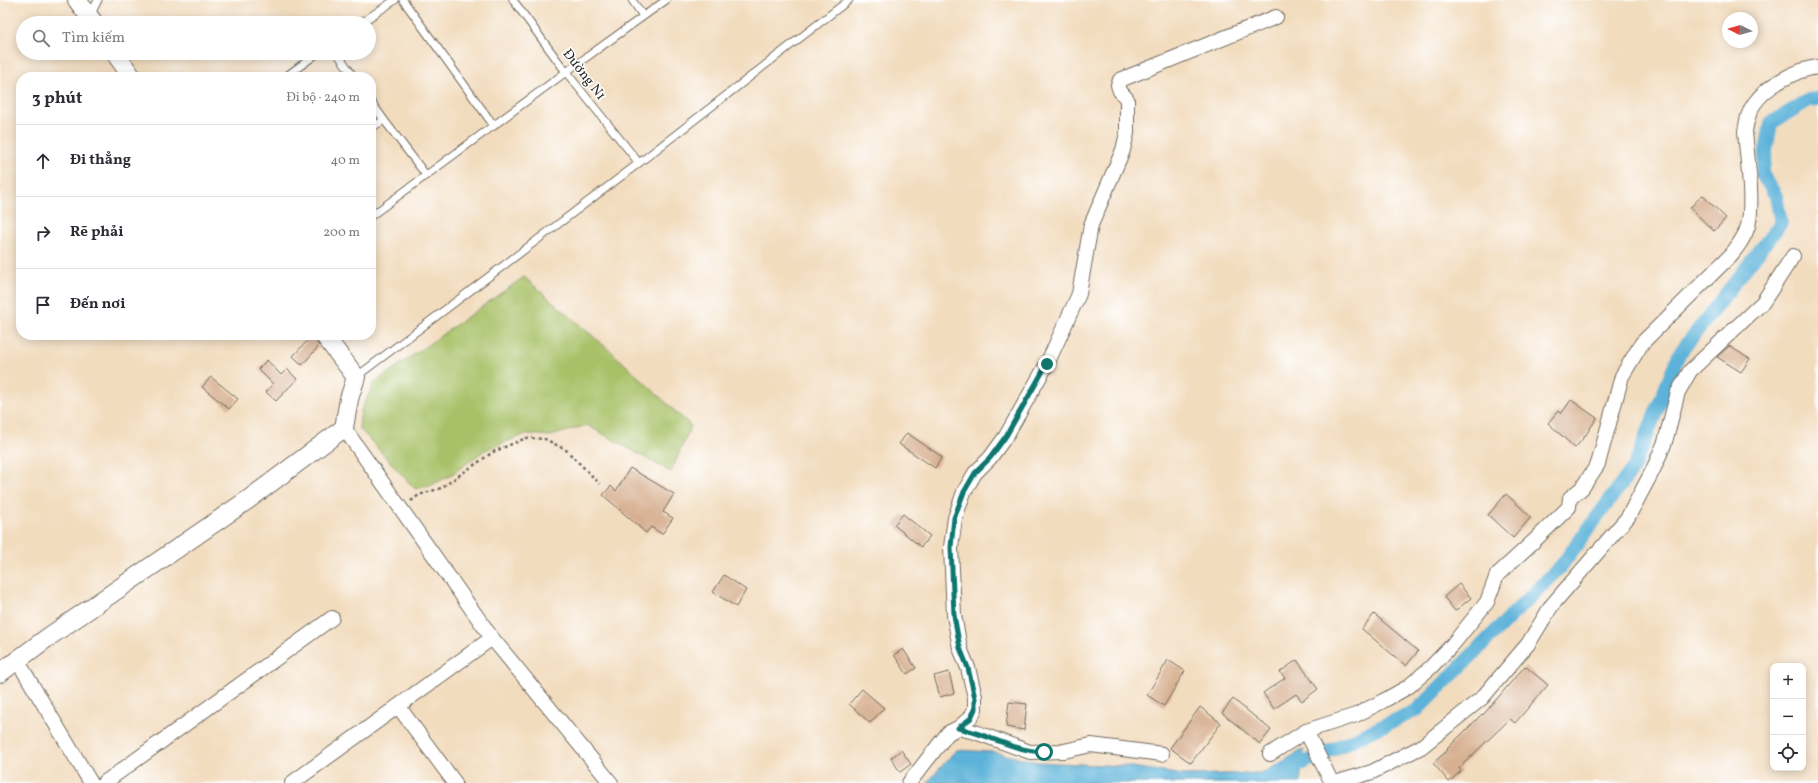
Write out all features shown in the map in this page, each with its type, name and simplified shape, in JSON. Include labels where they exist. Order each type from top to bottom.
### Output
[{"type":"street","points":[[77,0],[89,16]]},
{"type":"street","points":[[909,783],[948,733],[958,728],[971,718],[975,709],[975,698],[968,668],[960,648],[954,615],[951,547],[954,518],[964,492],[975,473],[990,458],[1006,436],[1047,364],[1080,294],[1091,225],[1123,150],[1127,133],[1127,99],[1120,91],[1118,85],[1120,80],[1276,17]]},
{"type":"street","points":[[120,60],[128,72]]},
{"type":"street","points":[[1270,754],[1307,734],[1356,715],[1408,687],[1425,673],[1453,644],[1487,602],[1497,575],[1534,542],[1569,507],[1570,498],[1582,488],[1598,464],[1622,376],[1642,343],[1732,255],[1741,242],[1748,227],[1750,212],[1745,131],[1747,118],[1754,104],[1767,90],[1799,71],[1818,67]]},
{"type":"street","points":[[1307,734],[1332,781],[1372,772],[1421,747],[1482,698],[1528,644],[1552,605],[1628,517],[1656,463],[1665,442],[1678,392],[1690,371],[1763,302],[1793,256]]},
{"type":"street","points":[[0,673],[47,638],[249,499],[344,428],[349,399],[356,377],[328,340]]},
{"type":"street","points":[[344,428],[492,638],[611,783]]},
{"type":"street","points":[[104,783],[332,618]]},
{"type":"street","points":[[292,783],[492,638]]},
{"type":"street","points":[[17,660],[91,783]]},
{"type":"street","points":[[398,706],[455,783]]},
{"type":"street","points":[[958,728],[989,736],[1030,752],[1064,751],[1091,745],[1162,754]]},
{"type":"lane","points":[[93,16],[98,0]]},
{"type":"lane","points":[[371,16],[395,0]]},
{"type":"lane","points":[[403,0],[494,126]]},
{"type":"lane","name":"Đường N1","points":[[513,0],[566,72],[639,163]]},
{"type":"lane","points":[[632,0],[643,16]]},
{"type":"lane","points":[[376,212],[666,0]]},
{"type":"lane","points":[[356,377],[639,163],[849,0]]},
{"type":"lane","points":[[292,72],[308,60]]},
{"type":"lane","points":[[342,60],[350,72]]},
{"type":"lane","points":[[376,109],[426,175]]},
{"type":"lane","points":[[376,125],[384,120]]},
{"type":"path","points":[[400,508],[420,495],[441,488],[492,452],[526,438],[545,439],[566,450],[600,484]]},
{"type":"green space","points":[[524,277],[616,356],[691,426],[671,472],[587,425],[551,436],[527,434],[485,450],[451,475],[430,486],[415,489],[359,428],[361,410],[375,382]]},
{"type":"water","points":[[1304,749],[1300,783],[927,783],[956,750],[993,752],[1037,762],[1126,766],[1183,775],[1263,773]]},
{"type":"building","points":[[1702,195],[1726,218],[1714,231],[1690,208]]},
{"type":"building","points":[[308,340],[316,340],[319,346],[302,365],[293,356]]},
{"type":"building","points":[[1729,346],[1750,359],[1741,372],[1717,357]]},
{"type":"building","points":[[267,360],[281,375],[287,369],[297,379],[276,401],[266,392],[273,384],[258,369]]},
{"type":"building","points":[[211,377],[238,399],[229,409],[202,387]]},
{"type":"building","points":[[1571,400],[1597,418],[1575,448],[1548,423],[1558,411],[1561,414]]},
{"type":"building","points":[[907,433],[942,457],[935,468],[899,444]]},
{"type":"building","points":[[630,468],[674,494],[663,512],[673,518],[662,534],[651,527],[646,533],[603,495],[611,486],[616,491]]},
{"type":"building","points":[[1506,494],[1531,517],[1513,538],[1488,515]]},
{"type":"building","points":[[903,514],[930,536],[921,547],[894,525]]},
{"type":"building","points":[[724,575],[746,590],[736,607],[713,592]]},
{"type":"building","points":[[1459,584],[1471,598],[1455,611],[1444,597]]},
{"type":"building","points":[[1374,614],[1418,651],[1406,666],[1362,629]]},
{"type":"building","points":[[903,649],[916,668],[907,674],[894,655]]},
{"type":"building","points":[[1168,660],[1185,671],[1164,706],[1147,695]]},
{"type":"building","points":[[1297,660],[1318,689],[1302,701],[1296,694],[1274,709],[1263,693],[1285,678],[1280,672]]},
{"type":"building","points":[[1525,666],[1548,685],[1515,723],[1510,719],[1459,768],[1461,771],[1449,782],[1433,763],[1448,750],[1447,749],[1482,714],[1483,715]]},
{"type":"building","points":[[949,672],[954,693],[940,697],[934,676]]},
{"type":"building","points":[[862,689],[884,708],[870,723],[849,704]]},
{"type":"building","points":[[1233,699],[1271,730],[1260,744],[1222,713]]},
{"type":"building","points":[[1009,702],[1027,704],[1024,730],[1006,727]]},
{"type":"building","points":[[1200,707],[1221,723],[1191,763],[1170,748]]},
{"type":"building","points":[[901,750],[911,764],[900,772],[891,758]]},
{"type":"waterway","points":[[1286,771],[1417,710],[1561,566],[1634,467],[1679,354],[1781,223],[1776,196],[1762,174],[1771,123],[1809,100],[1818,99]]},
{"type":"route","points":[[1044,752],[1030,752],[975,732],[958,728],[971,718],[975,709],[975,698],[968,668],[960,648],[954,615],[951,547],[954,518],[964,492],[975,473],[990,458],[1006,436],[1047,364]]}]
